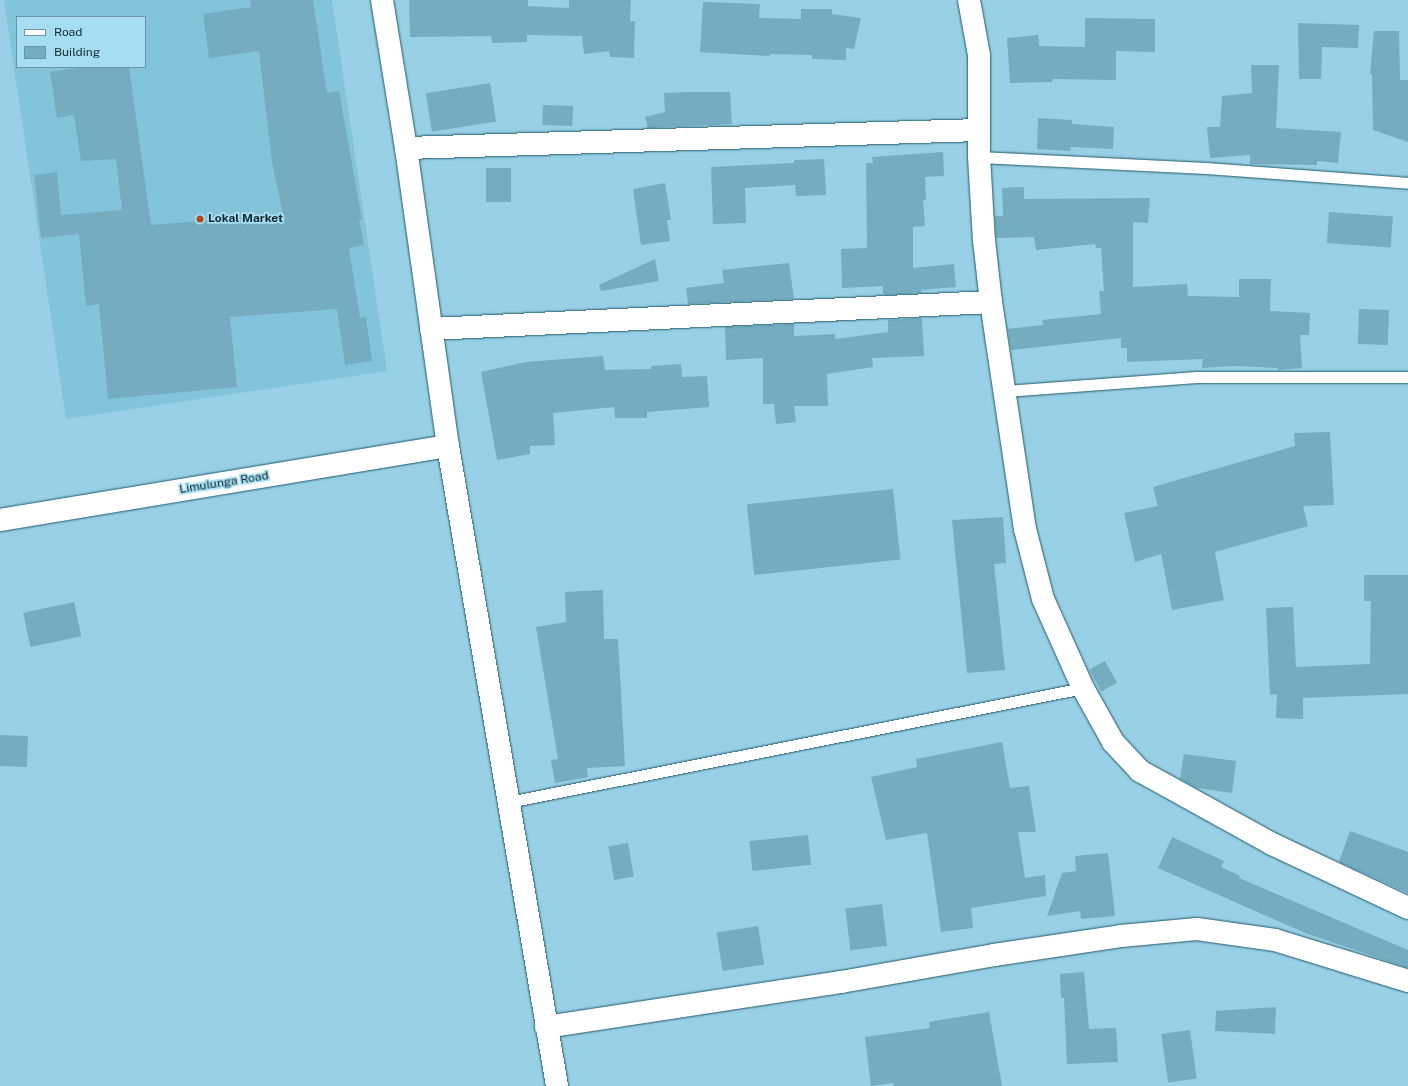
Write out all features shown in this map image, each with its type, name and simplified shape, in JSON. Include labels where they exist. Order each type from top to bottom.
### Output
[{"type":"street","points":[[382,0],[406,148],[448,446],[557,1086]]},
{"type":"street","points":[[969,0],[979,55],[978,157],[991,302],[1026,536],[1043,599],[1083,688],[1113,742],[1140,771],[1272,844],[1408,908]]},
{"type":"street","points":[[406,148],[979,130]]},
{"type":"street","points":[[431,329],[991,302]]},
{"type":"street","name":"Limulunga Road","points":[[0,520],[448,446]]},
{"type":"street","points":[[546,1027],[1121,936],[1197,929],[1276,940],[1408,980]]},
{"type":"lane","points":[[978,157],[1206,168],[1408,183]]},
{"type":"lane","points":[[1005,390],[1196,377],[1408,377]]},
{"type":"lane","points":[[508,802],[1083,688]]},
{"type":"shaded area","name":"Lokal Market","points":[[4,0],[332,0],[387,371],[66,419]]},
{"type":"building","points":[[250,0],[313,0],[327,93],[339,91],[362,220],[359,220],[364,245],[349,248],[360,318],[366,317],[372,361],[345,365],[337,309],[230,317],[237,387],[108,399],[99,304],[86,306],[79,234],[41,238],[34,175],[57,172],[61,215],[122,210],[116,159],[81,161],[74,115],[57,118],[50,72],[76,68],[129,68],[151,225],[283,214],[272,162],[259,51],[209,58],[203,14],[251,7]]},
{"type":"building","points":[[409,0],[528,0],[528,6],[569,8],[569,0],[631,0],[630,21],[635,21],[634,58],[610,57],[609,51],[584,54],[582,36],[527,35],[527,42],[492,43],[491,36],[410,37]]},
{"type":"building","points":[[703,2],[760,4],[759,18],[801,19],[801,9],[832,9],[832,14],[861,18],[854,49],[846,48],[846,60],[812,59],[812,55],[770,54],[770,56],[700,52]]},
{"type":"building","points":[[1085,18],[1155,19],[1155,52],[1116,51],[1116,80],[1053,79],[1052,82],[1010,83],[1007,38],[1038,35],[1039,46],[1085,47]]},
{"type":"building","points":[[1298,23],[1359,25],[1358,48],[1322,47],[1321,79],[1299,79]]},
{"type":"building","points":[[1374,31],[1399,31],[1400,80],[1408,80],[1408,142],[1373,130],[1372,74],[1370,74]]},
{"type":"building","points":[[1251,65],[1279,65],[1276,128],[1341,132],[1338,163],[1317,161],[1317,165],[1250,164],[1250,155],[1210,158],[1207,127],[1220,127],[1222,96],[1252,93]]},
{"type":"building","points":[[490,83],[496,122],[432,132],[426,93]]},
{"type":"building","points":[[730,92],[732,124],[648,128],[645,117],[665,112],[664,93]]},
{"type":"building","points":[[543,105],[573,106],[572,126],[542,125]]},
{"type":"building","points":[[1038,118],[1072,120],[1072,124],[1114,127],[1113,149],[1071,147],[1070,151],[1037,149]]},
{"type":"building","points":[[943,152],[944,176],[925,177],[926,200],[923,200],[925,226],[913,227],[913,268],[954,264],[956,287],[921,290],[921,293],[886,295],[883,293],[883,286],[842,288],[841,249],[867,248],[866,163],[873,163],[872,157]]},
{"type":"building","points":[[824,159],[826,195],[796,196],[795,185],[745,188],[746,223],[713,224],[711,167],[794,163],[794,160]]},
{"type":"building","points":[[486,168],[511,168],[511,202],[486,202]]},
{"type":"building","points":[[665,183],[671,220],[667,220],[670,241],[641,245],[633,189]]},
{"type":"building","points":[[1024,187],[1024,199],[1150,198],[1148,223],[1133,222],[1133,287],[1187,284],[1188,296],[1239,297],[1239,279],[1271,279],[1270,311],[1310,313],[1309,335],[1300,335],[1302,368],[1278,370],[1278,368],[1235,366],[1202,368],[1203,359],[1127,362],[1127,348],[1121,348],[1121,338],[1011,350],[1008,329],[1043,325],[1042,320],[1101,314],[1099,291],[1104,291],[1101,248],[1096,248],[1095,244],[1036,250],[1034,237],[996,238],[995,216],[1003,216],[1002,188]]},
{"type":"building","points":[[1329,212],[1393,216],[1391,247],[1327,243]]},
{"type":"building","points":[[655,259],[659,281],[601,291],[599,285]]},
{"type":"building","points":[[789,263],[794,299],[688,304],[686,288],[724,283],[722,270]]},
{"type":"building","points":[[1359,309],[1389,310],[1388,345],[1358,344]]},
{"type":"building","points":[[922,318],[924,356],[872,358],[873,367],[827,374],[828,406],[794,406],[796,422],[776,424],[774,404],[763,404],[763,358],[726,360],[725,327],[794,324],[794,336],[835,334],[835,339],[888,332],[888,320]]},
{"type":"building","points":[[603,356],[605,370],[651,369],[651,366],[681,364],[682,377],[707,376],[709,407],[647,412],[647,418],[615,418],[614,407],[553,413],[555,445],[530,446],[530,454],[497,460],[481,372],[526,362]]},
{"type":"building","points":[[1330,432],[1334,505],[1303,506],[1308,526],[1215,552],[1224,600],[1172,610],[1161,554],[1135,562],[1124,513],[1158,506],[1153,487],[1295,446],[1294,433]]},
{"type":"building","points":[[893,489],[900,560],[754,575],[747,504]]},
{"type":"building","points":[[1003,517],[1006,563],[994,564],[1005,670],[967,673],[952,520]]},
{"type":"building","points":[[1364,575],[1408,575],[1408,694],[1303,698],[1303,719],[1276,718],[1277,694],[1270,695],[1266,608],[1293,607],[1296,667],[1370,664],[1371,601],[1364,601]]},
{"type":"building","points":[[603,590],[604,639],[618,639],[625,766],[587,768],[588,777],[555,783],[551,760],[558,759],[536,627],[566,622],[565,592]]},
{"type":"building","points":[[74,602],[81,636],[30,647],[23,613]]},
{"type":"building","points":[[1105,661],[1117,683],[1101,692],[1089,670]]},
{"type":"building","points":[[0,735],[28,736],[27,767],[0,766]]},
{"type":"building","points":[[1002,742],[1010,788],[1029,786],[1036,832],[1018,832],[1025,878],[1045,875],[1046,896],[971,908],[973,928],[941,932],[927,833],[886,840],[871,777],[917,767],[916,759]]},
{"type":"building","points":[[1184,754],[1236,761],[1232,793],[1197,788],[1180,779]]},
{"type":"building","points":[[1350,831],[1408,852],[1408,893],[1339,862]]},
{"type":"building","points":[[808,835],[811,865],[752,871],[749,841]]},
{"type":"building","points":[[1172,837],[1224,861],[1221,867],[1240,876],[1239,878],[1408,950],[1408,968],[1305,933],[1158,868]]},
{"type":"building","points":[[628,843],[634,876],[614,880],[608,846]]},
{"type":"building","points":[[1108,853],[1115,916],[1081,919],[1080,911],[1047,916],[1062,873],[1076,871],[1075,856]]},
{"type":"building","points":[[882,904],[887,946],[850,950],[845,909]]},
{"type":"building","points":[[758,926],[764,965],[723,971],[717,933]]},
{"type":"building","points":[[1084,972],[1089,1029],[1116,1028],[1118,1062],[1067,1064],[1064,998],[1061,998],[1060,974]]},
{"type":"building","points":[[1276,1007],[1275,1034],[1215,1031],[1216,1011]]},
{"type":"building","points":[[989,1012],[1002,1086],[894,1086],[893,1083],[871,1086],[865,1037],[930,1028],[929,1022]]},
{"type":"building","points":[[1190,1030],[1197,1079],[1168,1083],[1161,1034]]},
{"type":"place","name":"Lokal Market","points":[[200,219]]}]
